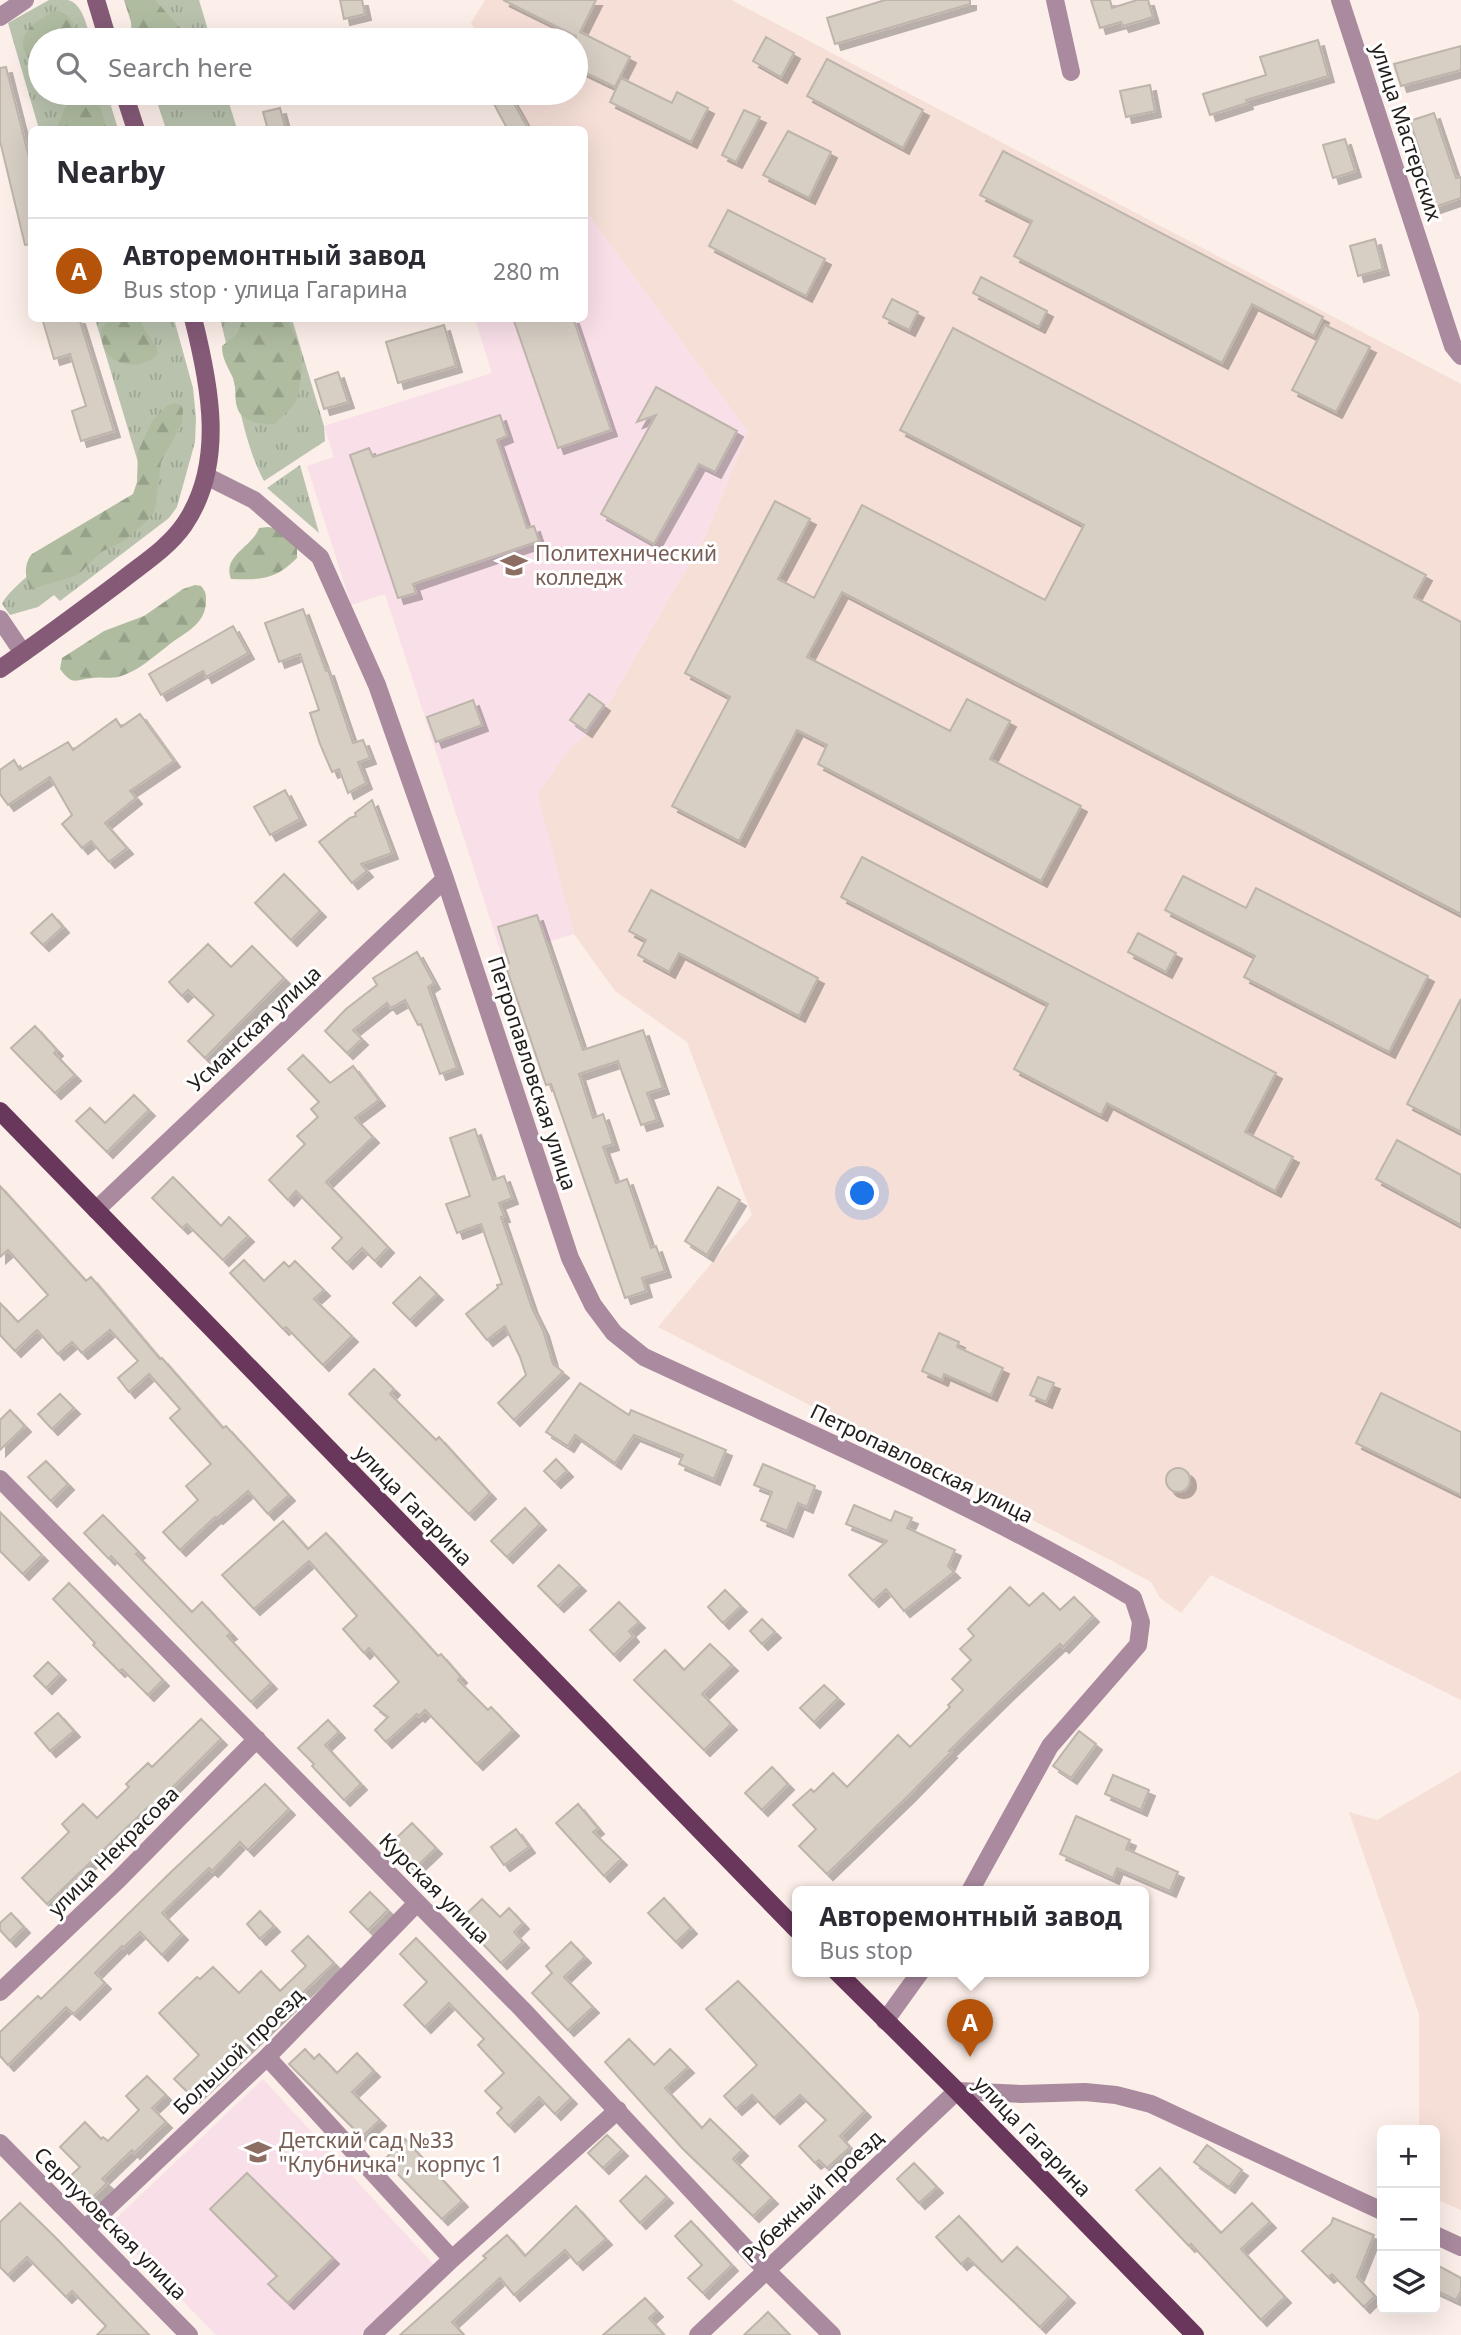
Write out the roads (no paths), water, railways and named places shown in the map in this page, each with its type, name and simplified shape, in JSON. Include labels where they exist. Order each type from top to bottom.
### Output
[{"type":"main road","points":[[96,0],[104,28]]},
{"type":"main road","points":[[128,105],[135,126]]},
{"type":"main road","points":[[0,669],[169,543],[184,525],[206,476],[211,442],[204,362],[194,322]]},
{"type":"main road","name":"улица Гагарина","points":[[0,1111],[792,1925]]},
{"type":"main road","name":"улица Гагарина","points":[[842,1977],[1195,2335]]},
{"type":"street","points":[[0,17],[25,0]]},
{"type":"street","points":[[1055,0],[1071,72]]},
{"type":"street","name":"улица Мастерских","points":[[1340,0],[1453,346],[1461,356]]},
{"type":"street","name":"Петропавловская улица","points":[[206,476],[254,500],[320,557],[377,685],[569,1258],[593,1305],[614,1333],[644,1357],[1023,1536],[1133,1598],[1141,1622],[1138,1645],[1050,1746],[973,1886]]},
{"type":"street","points":[[0,620],[23,653]]},
{"type":"street","name":"Усманская улица","points":[[96,1210],[444,879]]},
{"type":"street","name":"Курская улица","points":[[0,1479],[522,2009],[766,2270],[832,2335]]},
{"type":"street","name":"улица Некрасова","points":[[0,1992],[118,1880],[257,1739]]},
{"type":"street","name":"Большой проезд","points":[[86,2228],[267,2057],[417,1903]]},
{"type":"street","points":[[885,2021],[917,1977]]},
{"type":"street","points":[[267,2057],[452,2259]]},
{"type":"street","points":[[957,2091],[1021,2094],[1085,2092],[1116,2095],[1151,2104],[1377,2209]]},
{"type":"street","name":"Рубежный проезд","points":[[698,2335],[957,2091]]},
{"type":"street","points":[[372,2335],[618,2110]]},
{"type":"street","name":"Серпуховская улица","points":[[0,2143],[189,2335]]},
{"type":"street","points":[[1440,2237],[1461,2247]]},
{"type":"place","name":"Политехнический колледж","points":[[514,565]]},
{"type":"place","name":"Авторемонтный завод","points":[[970,2057]]},
{"type":"place","name":"Детский сад №33 \"Клубничка\", корпус 1","points":[[258,2152]]}]
